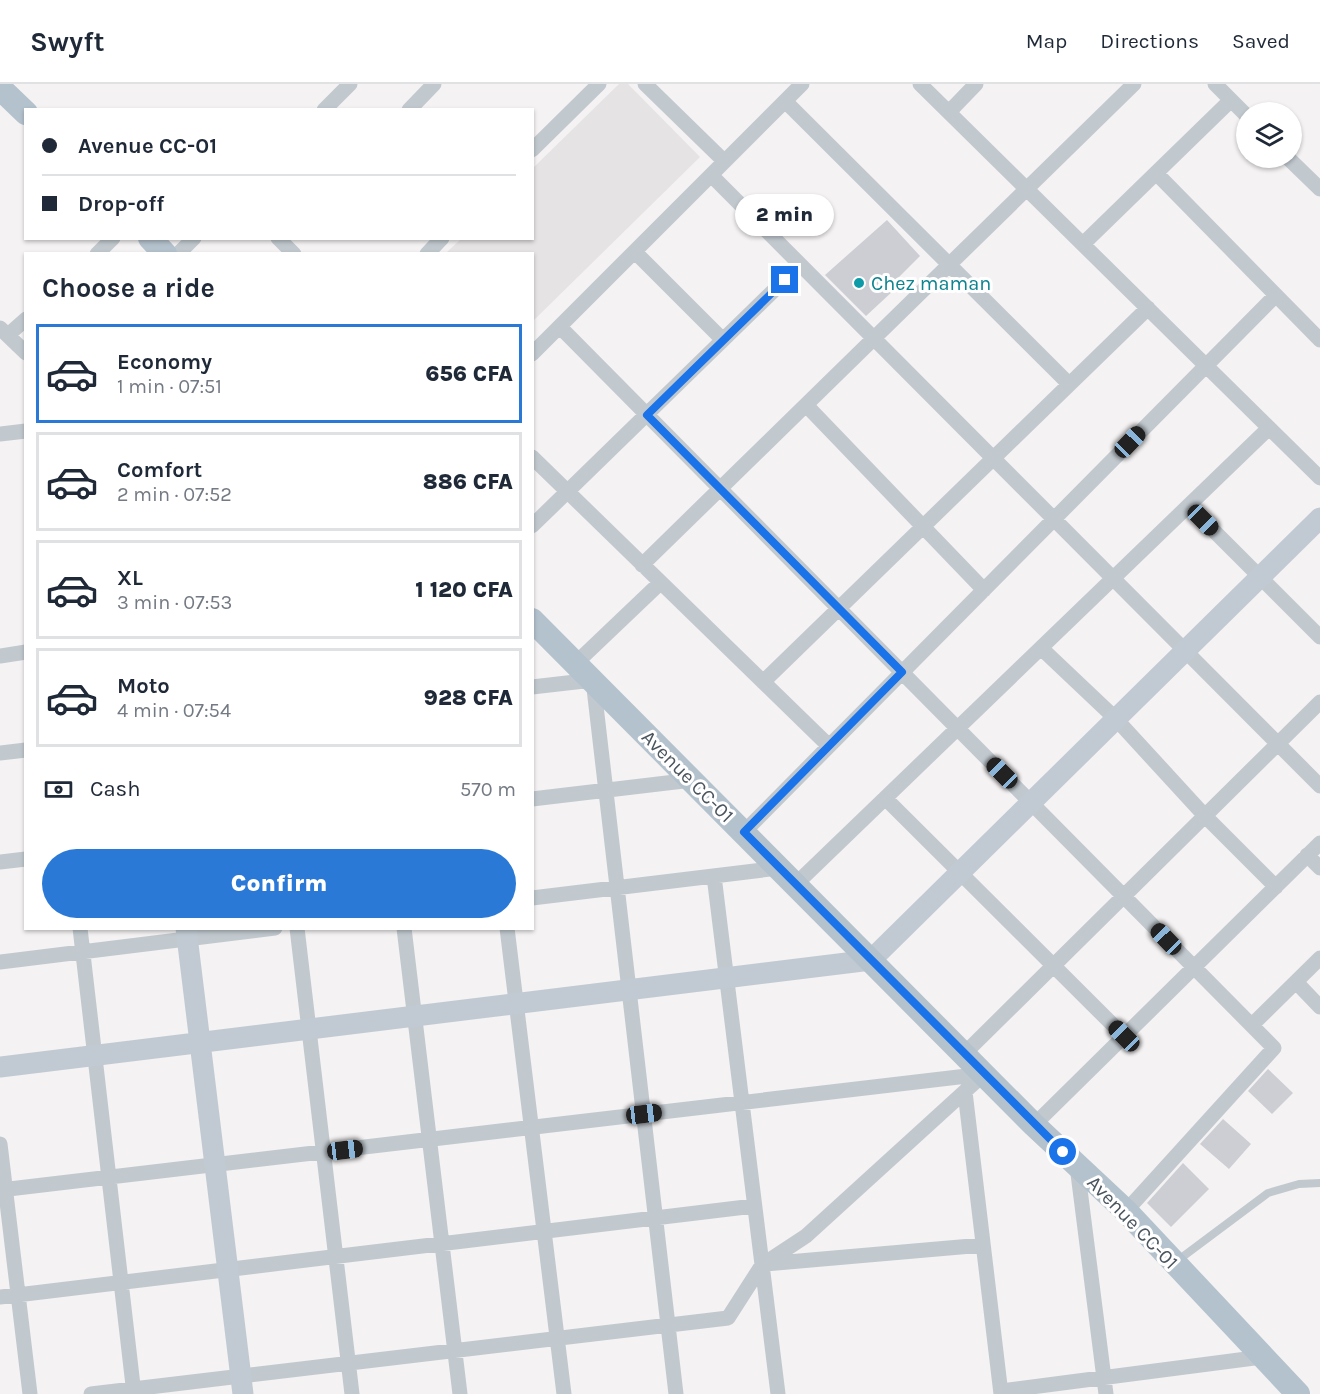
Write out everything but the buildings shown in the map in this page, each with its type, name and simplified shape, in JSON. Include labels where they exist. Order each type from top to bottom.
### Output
[{"type":"main road","points":[[0,88],[24,111]]},
{"type":"main road","points":[[152,240],[163,252]]},
{"type":"main road","name":"Avenue CC-01","points":[[534,622],[1034,1125],[1126,1212],[1298,1394]]},
{"type":"street","points":[[326,108],[350,84]]},
{"type":"street","points":[[418,106],[434,84]]},
{"type":"street","points":[[534,148],[599,84]]},
{"type":"street","points":[[645,84],[724,162]]},
{"type":"street","points":[[534,352],[802,84]]},
{"type":"street","points":[[920,84],[1320,478]]},
{"type":"street","points":[[949,112],[976,84]]},
{"type":"street","points":[[642,565],[1134,84]]},
{"type":"street","points":[[1083,244],[1156,173],[1223,89],[1236,104]]},
{"type":"street","points":[[785,101],[1069,384]]},
{"type":"street","points":[[1298,168],[1320,189]]},
{"type":"street","points":[[1156,173],[1320,340]]},
{"type":"street","points":[[711,175],[1320,786]]},
{"type":"street","points":[[99,252],[111,240]]},
{"type":"street","points":[[180,252],[192,240]]},
{"type":"street","points":[[279,240],[292,252]]},
{"type":"street","points":[[634,252],[723,340]]},
{"type":"street","points":[[534,524],[800,265]]},
{"type":"street","points":[[744,832],[1276,295]]},
{"type":"street","points":[[763,682],[1148,308]]},
{"type":"street","points":[[24,320],[4,331],[24,351]]},
{"type":"street","points":[[560,327],[1274,1048],[1126,1212]]},
{"type":"street","points":[[806,405],[984,590]]},
{"type":"street","points":[[534,897],[714,876],[788,876],[885,798],[1269,428]]},
{"type":"street","points":[[0,434],[24,430]]},
{"type":"street","points":[[534,459],[829,746]]},
{"type":"street","points":[[1189,506],[1320,637]]},
{"type":"street","points":[[0,1067],[871,960],[1320,518]]},
{"type":"street","points":[[576,663],[660,582]]},
{"type":"street","points":[[1041,648],[1116,719],[1205,816],[1276,887]]},
{"type":"street","points":[[0,656],[24,652]]},
{"type":"street","points":[[534,687],[593,680],[676,1394]]},
{"type":"street","points":[[964,1054],[1320,702]]},
{"type":"street","points":[[0,753],[24,750]]},
{"type":"street","points":[[534,799],[692,780]]},
{"type":"street","points":[[885,798],[1124,1036]]},
{"type":"street","points":[[1034,1125],[1320,843]]},
{"type":"street","points":[[1307,855],[1320,868]]},
{"type":"street","points":[[0,862],[24,859]]},
{"type":"street","points":[[714,876],[778,1394]]},
{"type":"street","points":[[80,930],[134,1391]]},
{"type":"street","points":[[0,962],[82,952],[187,934],[245,930]]},
{"type":"street","points":[[297,930],[352,1394]]},
{"type":"street","points":[[404,930],[460,1394]]},
{"type":"street","points":[[507,930],[564,1394]]},
{"type":"street","points":[[187,934],[242,1385]]},
{"type":"street","points":[[1252,1025],[1320,958]]},
{"type":"street","points":[[1296,982],[1320,1007]]},
{"type":"street","points":[[3,1190],[984,1074]]},
{"type":"street","points":[[91,1394],[242,1385],[348,1363],[728,1318],[762,1265],[806,1236],[984,1074]]},
{"type":"street","points":[[965,1092],[1001,1393],[1106,1387],[1262,1357]]},
{"type":"street","points":[[0,1144],[3,1190],[30,1394]]},
{"type":"street","points":[[1077,1166],[1106,1387]]},
{"type":"street","points":[[0,1297],[754,1206]]},
{"type":"street","points":[[762,1265],[983,1245]]},
{"type":"lane","points":[[1174,1263],[1269,1193],[1299,1184],[1320,1183]]},
{"type":"shaded area","points":[[619,84],[628,84],[700,157],[534,320],[534,252],[447,252],[460,240],[534,240],[534,167]]},
{"type":"place","name":"Chez maman","points":[[859,283]]},
{"type":"route","points":[[785,280],[647,415],[902,672],[744,832],[1063,1152]]}]
